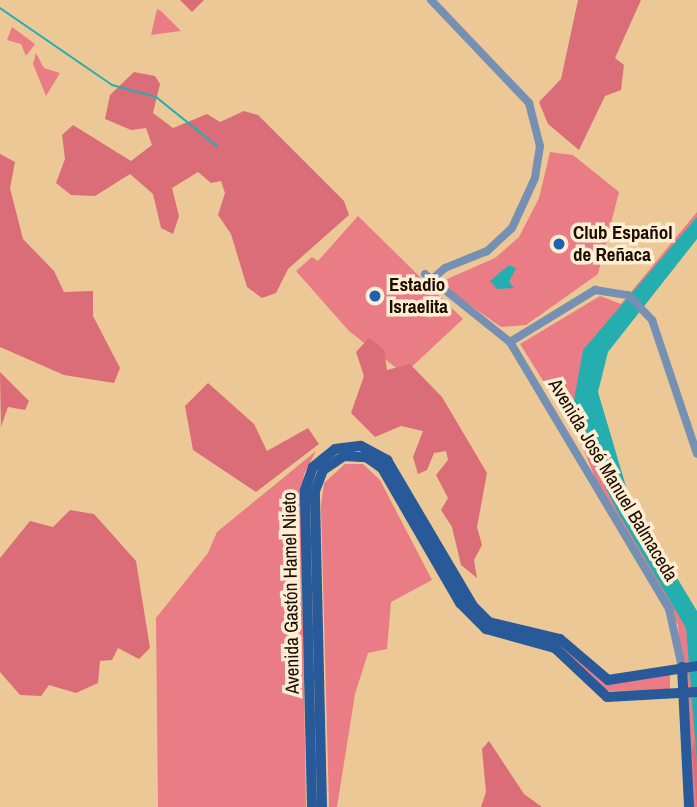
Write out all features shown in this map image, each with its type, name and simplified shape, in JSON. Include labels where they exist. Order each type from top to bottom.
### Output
[{"type":"main road","name":"Avenida Gastón Hamel Nieto","points":[[312,807],[305,490],[313,467],[328,453],[355,446],[383,456],[480,615],[499,627],[577,654],[595,675],[613,681],[689,667]]},
{"type":"main road","name":"Avenida Gastón Hamel Nieto","points":[[322,807],[315,497],[319,477],[332,462],[357,455],[379,464],[474,620],[493,632],[564,649]]},
{"type":"main road","points":[[564,649],[578,672],[614,698],[690,693]]},
{"type":"main road","name":"Avenida José Manuel Balmaceda","points":[[689,667],[690,807]]},
{"type":"street","points":[[430,0],[529,103],[540,146],[535,178],[512,228],[487,251],[428,277],[510,342],[596,290],[631,298],[645,310],[697,454]]},
{"type":"street","points":[[439,288],[445,268]]},
{"type":"street","name":"Avenida José Manuel Balmaceda","points":[[510,342],[670,609],[689,667]]},
{"type":"shaded area","points":[[180,0],[204,0],[192,12]]},
{"type":"shaded area","points":[[578,0],[641,0],[615,58],[624,65],[621,90],[605,96],[579,150],[548,124],[539,102],[561,79]]},
{"type":"shaded area","points":[[157,9],[161,11],[181,31],[151,35]]},
{"type":"shaded area","points":[[12,27],[35,44],[26,56],[21,44],[7,40]]},
{"type":"shaded area","points":[[36,53],[44,68],[60,73],[46,96],[33,64]]},
{"type":"shaded area","points":[[134,72],[155,76],[160,84],[153,113],[173,128],[207,114],[220,122],[244,111],[258,115],[344,201],[349,215],[288,269],[276,293],[262,298],[247,287],[231,234],[218,215],[225,193],[221,181],[211,183],[198,172],[172,188],[179,216],[173,234],[161,228],[153,194],[130,174],[95,196],[71,195],[56,183],[65,159],[62,135],[73,125],[131,161],[152,145],[146,128],[131,130],[105,119],[110,95]]},
{"type":"shaded area","name":"Club Español de Reñaca","points":[[550,152],[573,155],[619,192],[598,274],[526,325],[501,327],[450,291],[447,279],[495,258],[519,237],[539,198]]},
{"type":"shaded area","points":[[0,154],[15,162],[10,188],[23,239],[54,271],[64,292],[93,291],[93,316],[120,368],[114,383],[64,375],[0,347]]},
{"type":"shaded area","points":[[697,212],[697,237],[603,352],[593,394],[625,500],[697,620],[697,807],[690,807],[678,625],[602,495],[579,438],[520,344],[600,296],[621,304]]},
{"type":"shaded area","name":"Estadio Israelita","points":[[358,216],[463,319],[404,374],[349,331],[296,271],[312,257],[318,261]]},
{"type":"shaded area","points":[[369,338],[384,350],[387,370],[410,364],[442,397],[487,473],[477,527],[482,545],[474,560],[477,578],[461,565],[452,527],[441,510],[448,498],[436,475],[448,460],[446,451],[434,453],[427,470],[418,474],[413,457],[423,431],[401,426],[375,437],[351,413],[364,376],[356,352]]},
{"type":"shaded area","points":[[0,372],[29,401],[25,410],[8,407],[1,427]]},
{"type":"shaded area","points":[[208,383],[254,424],[267,451],[308,428],[319,444],[256,492],[193,450],[185,406]]},
{"type":"shaded area","points":[[316,451],[304,474],[301,507],[306,807],[158,807],[156,618],[208,553],[217,532]]},
{"type":"shaded area","points":[[345,464],[363,464],[380,480],[432,580],[391,602],[387,649],[368,653],[355,694],[337,807],[329,807],[321,505],[324,483]]},
{"type":"shaded area","points":[[388,470],[481,618],[505,631],[559,643],[605,683],[670,674],[670,690],[605,691],[560,647],[505,634],[483,623]]},
{"type":"shaded area","points":[[70,510],[94,514],[136,561],[150,648],[139,659],[118,648],[112,660],[100,661],[98,683],[76,693],[49,685],[41,696],[20,695],[0,672],[0,558],[30,521],[53,527]]},
{"type":"shaded area","points":[[489,741],[524,794],[542,807],[481,807],[486,792],[482,749]]},
{"type":"shaded area","points":[[695,741],[697,763],[697,807],[692,751]]},
{"type":"water","points":[[697,217],[697,239],[608,352],[598,392],[630,500],[697,611],[697,763],[686,628],[617,511],[576,427],[573,406],[583,350]]},
{"type":"water","points":[[509,265],[516,268],[509,282],[514,288],[497,289],[490,281]]},
{"type":"waterway","points":[[0,8],[112,85],[156,97],[217,146]]},
{"type":"place","name":"Club Español de Reñaca","points":[[559,244]]},
{"type":"place","name":"Estadio Israelita","points":[[375,296]]}]
